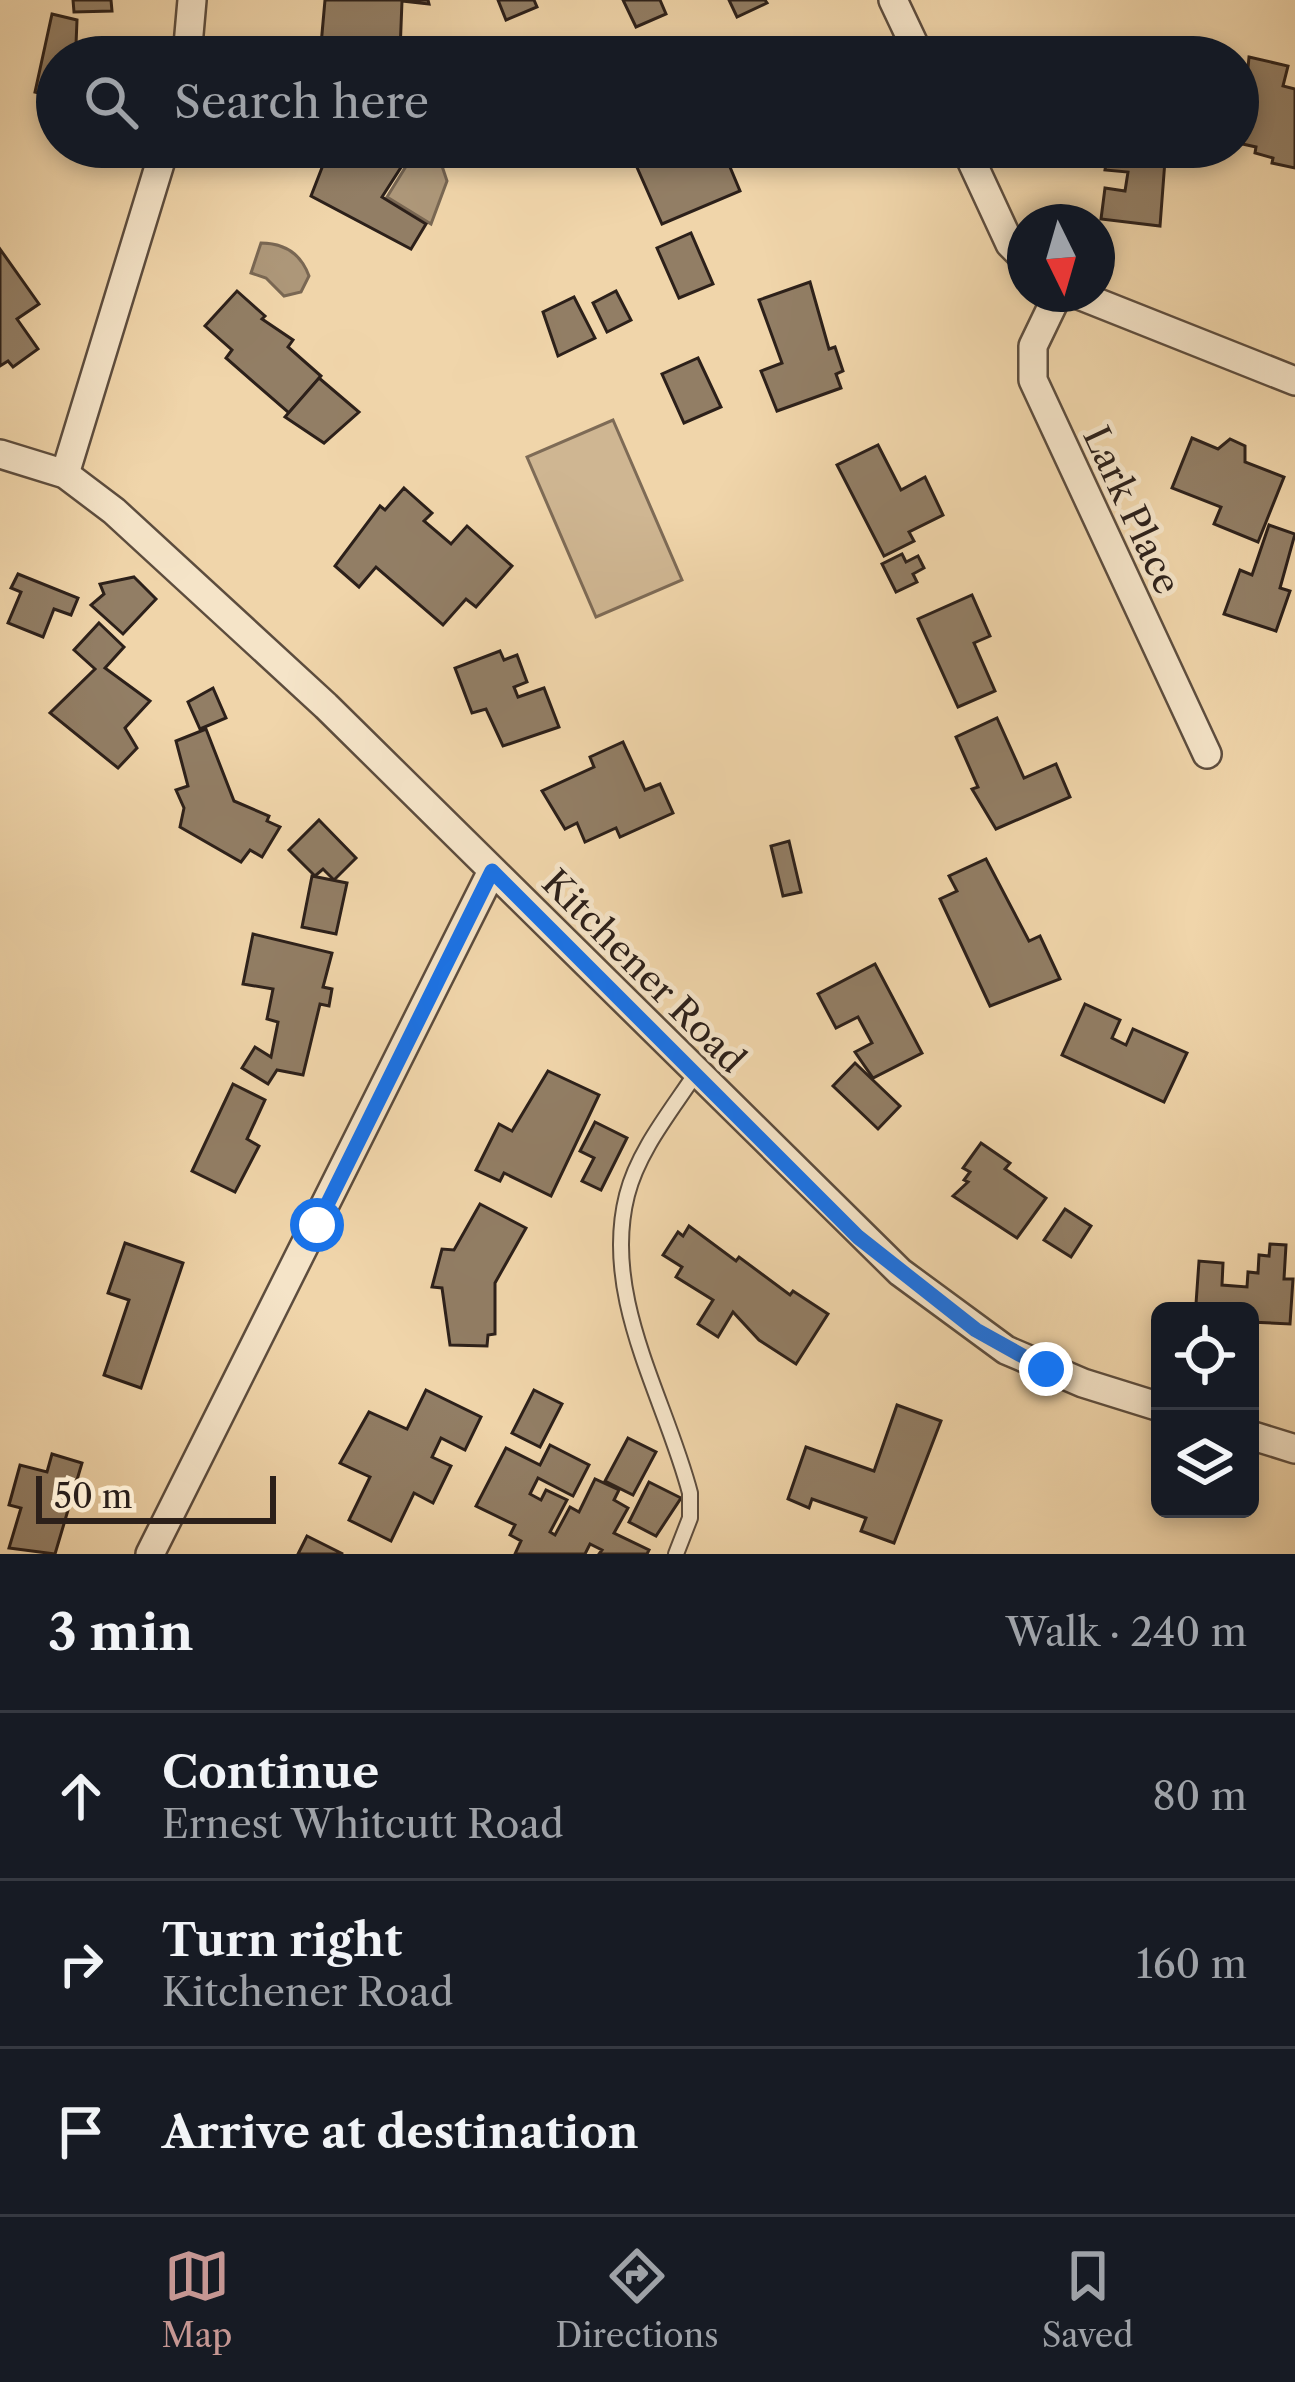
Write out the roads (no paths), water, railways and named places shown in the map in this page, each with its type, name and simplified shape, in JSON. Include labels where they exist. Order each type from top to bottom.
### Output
[{"type":"street","points":[[189,36],[192,0]]},
{"type":"street","points":[[893,0],[910,36]]},
{"type":"street","points":[[65,474],[159,168]]},
{"type":"street","points":[[974,168],[1007,238]]},
{"type":"street","points":[[1115,309],[1295,381]]},
{"type":"street","name":"Lark Place","points":[[1050,312],[1034,346],[1033,380],[1208,754]]},
{"type":"street","name":"Kitchener Road","points":[[0,454],[65,474],[114,511],[308,690],[858,1237],[976,1330],[1046,1369],[1151,1404]]},
{"type":"street","points":[[149,1554],[492,871]]},
{"type":"street","points":[[1259,1438],[1295,1449]]},
{"type":"lane","points":[[676,1554],[690,1518],[690,1492],[626,1294],[622,1228],[627,1192],[648,1146],[696,1073]]}]
